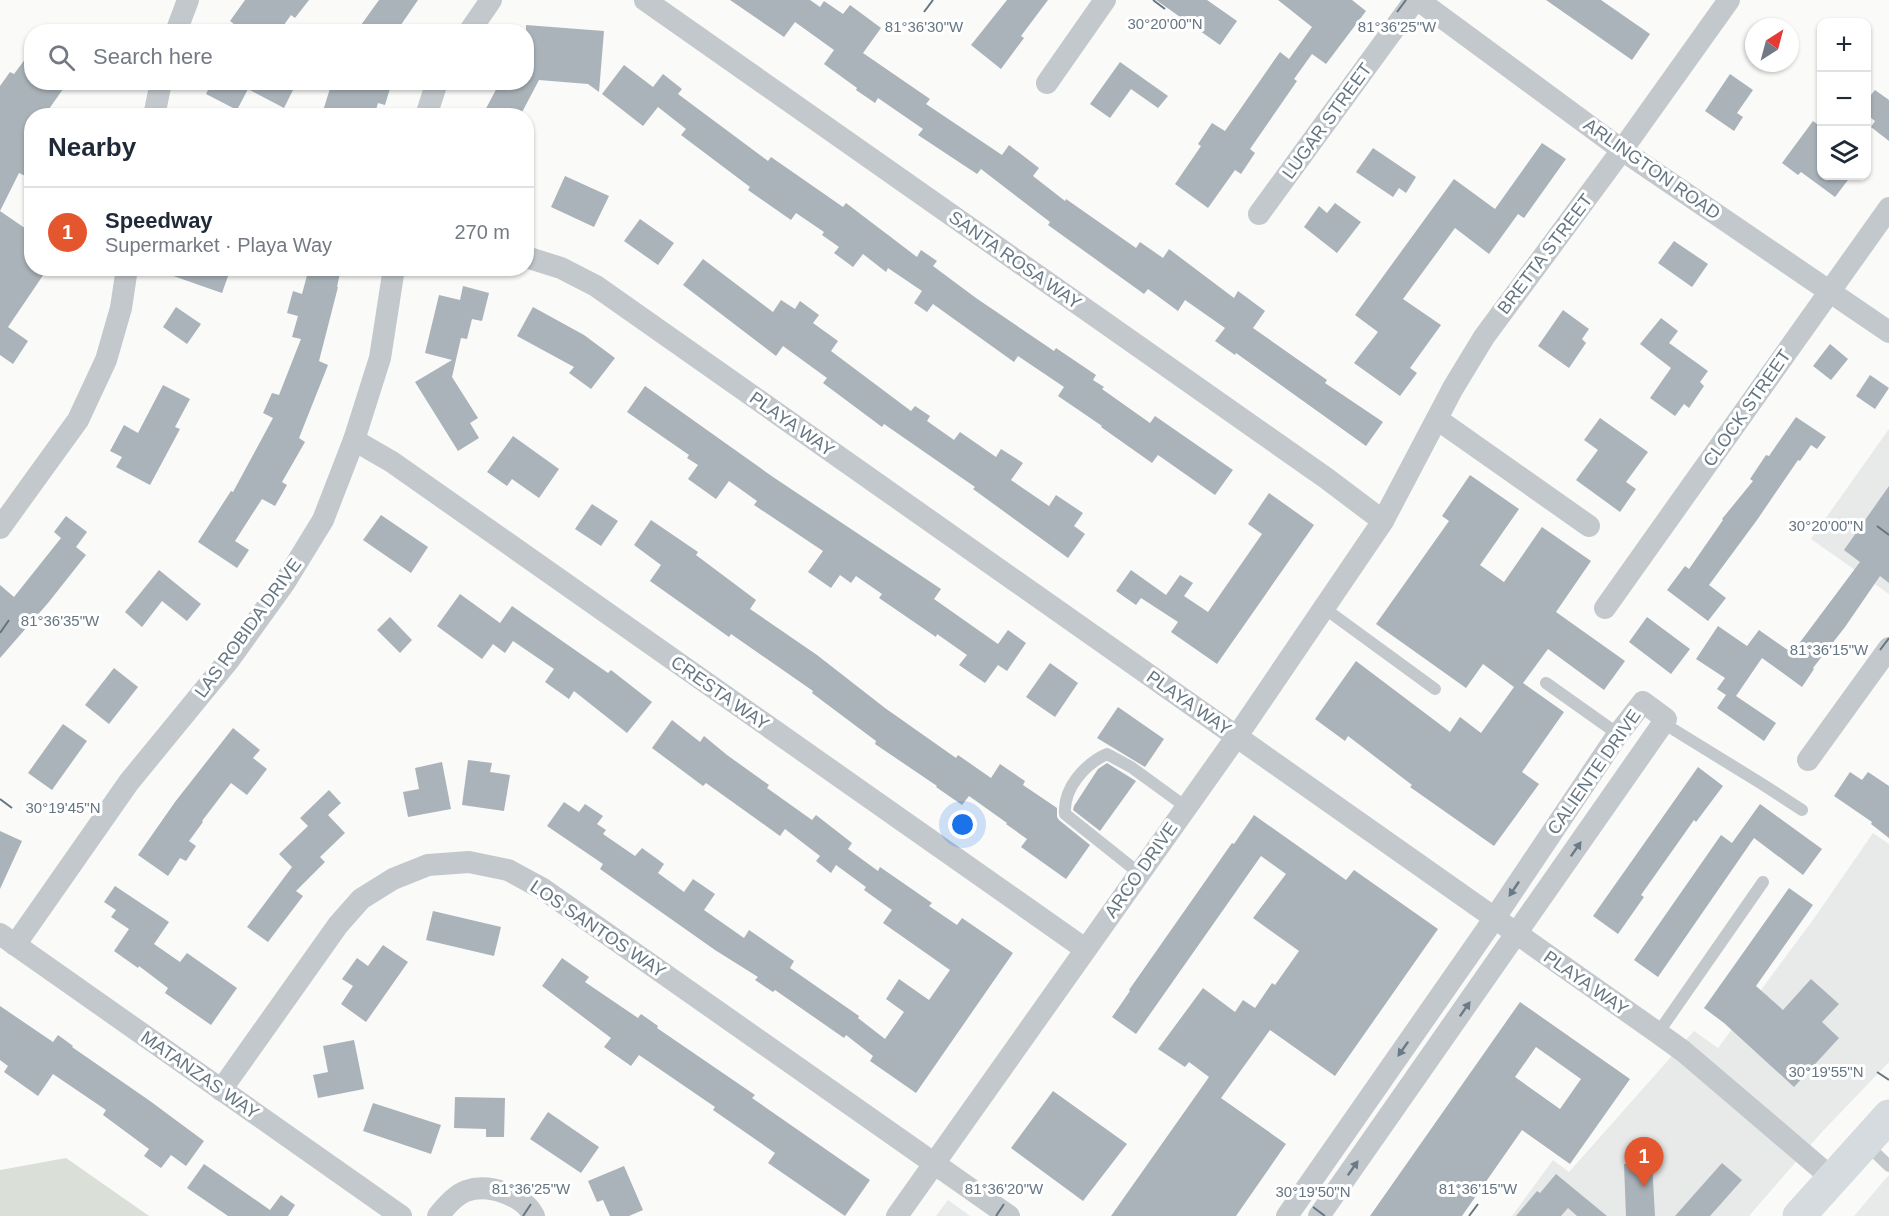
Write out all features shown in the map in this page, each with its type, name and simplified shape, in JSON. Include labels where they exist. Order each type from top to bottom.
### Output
[{"type":"main road","points":[[1799,1216],[1889,1116]]},
{"type":"street","points":[[179,24],[188,0]]},
{"type":"street","points":[[474,24],[491,0]]},
{"type":"street","name":"SANTA ROSA WAY","points":[[645,0],[1316,471],[1383,521]]},
{"type":"street","points":[[1047,82],[1105,0]]},
{"type":"street","name":"ARLINGTON ROAD","points":[[1416,0],[1622,150],[1889,332]]},
{"type":"street","name":"LUGAR STREET","points":[[1259,214],[1416,0]]},
{"type":"street","name":"BRETTA STREET","points":[[1383,521],[1484,337],[1729,0]]},
{"type":"street","points":[[155,108],[159,90]]},
{"type":"street","points":[[429,108],[434,90]]},
{"type":"street","name":"CLOCK STREET","points":[[1605,608],[1889,208]]},
{"type":"street","name":"PLAYA WAY","points":[[534,260],[561,268],[596,286],[1658,1033],[1683,1051],[1833,1179]]},
{"type":"street","points":[[0,528],[78,420],[106,360],[121,308],[126,276]]},
{"type":"street","name":"LAS ROBIDA DRIVE","points":[[7,939],[129,782],[229,660],[285,582],[323,520],[354,440],[380,358],[393,276]]},
{"type":"street","points":[[1437,419],[1589,526]]},
{"type":"street","name":"CRESTA WAY","points":[[354,440],[392,462],[1085,949]]},
{"type":"street","name":"ARCO DRIVE","points":[[897,1216],[1236,736],[1383,521]]},
{"type":"street","points":[[1809,760],[1889,648]]},
{"type":"street","name":"CALIENTE DRIVE","points":[[1287,1216],[1642,702],[1666,719],[1322,1212]]},
{"type":"street","name":"LOS SANTOS WAY","points":[[221,1090],[338,924],[361,899],[393,879],[428,865],[469,862],[508,870],[543,889],[1009,1216]]},
{"type":"street","name":"MATANZAS WAY","points":[[7,939],[401,1216]]},
{"type":"street","points":[[438,1216],[447,1204],[466,1191],[489,1188],[510,1195],[531,1210],[534,1216]]},
{"type":"street","points":[[1303,1193],[1322,1212]]},
{"type":"lane","points":[[1324,608],[1434,689]]},
{"type":"lane","points":[[1546,683],[1618,734]]},
{"type":"lane","points":[[1663,723],[1802,810]]},
{"type":"lane","points":[[1139,873],[1065,814],[1064,803],[1070,788],[1094,760],[1107,754],[1131,767],[1186,807]]},
{"type":"lane","points":[[1658,1033],[1763,882]]},
{"type":"lane","points":[[1865,1143],[1889,1166]]},
{"type":"shaded area","points":[[1889,429],[1889,594],[1811,539]]},
{"type":"shaded area","points":[[1873,833],[1889,844],[1889,1062],[1821,1133],[1749,1216],[1512,1216],[1553,1160],[1569,1172],[1694,1031],[1718,1048],[1815,917]]},
{"type":"shaded area","points":[[66,1158],[149,1216],[0,1216],[0,1170]]},
{"type":"shaded area","points":[[1889,1175],[1889,1216],[1854,1216],[1882,1183]]},
{"type":"shaded area","points":[[948,1200],[970,1216],[936,1216]]},
{"type":"building","points":[[245,0],[309,0],[295,18],[291,15],[285,24],[234,24],[230,21]]},
{"type":"building","points":[[379,0],[418,0],[402,24],[362,24]]},
{"type":"building","points":[[730,0],[810,0],[820,7],[824,1],[843,14],[850,5],[881,28],[863,53],[930,99],[926,104],[1002,155],[1009,145],[1039,168],[1033,176],[1065,201],[1066,199],[1136,248],[1140,242],[1163,258],[1169,249],[1234,298],[1238,291],[1265,311],[1253,328],[1327,380],[1325,383],[1383,422],[1366,446],[1236,353],[1235,355],[1215,341],[1225,328],[1185,300],[1178,311],[1148,289],[1144,294],[1048,225],[1050,222],[981,169],[977,174],[918,135],[923,129],[878,98],[875,103],[856,90],[857,88],[824,64],[834,50],[795,22],[784,37]]},
{"type":"building","points":[[1007,0],[1048,0],[1021,36],[1024,38],[1001,69],[971,45]]},
{"type":"building","points":[[1156,0],[1207,0],[1237,21],[1220,45]]},
{"type":"building","points":[[1278,0],[1352,0],[1366,11],[1326,64],[1312,54],[1294,79],[1297,81],[1250,149],[1255,153],[1241,174],[1235,170],[1208,208],[1175,184],[1201,146],[1198,144],[1212,123],[1225,131],[1280,52],[1289,59],[1312,27]]},
{"type":"building","points":[[1546,0],[1601,0],[1650,34],[1632,60]]},
{"type":"building","points":[[534,26],[604,31],[599,92],[588,84],[539,80],[534,89]]},
{"type":"building","points":[[24,61],[24,90],[62,90],[50,108],[24,108],[24,175],[19,173],[0,211],[0,86],[10,72],[14,74]]},
{"type":"building","points":[[1120,62],[1168,96],[1158,108],[1131,89],[1110,118],[1090,104]]},
{"type":"building","points":[[624,65],[653,87],[663,74],[682,89],[678,94],[768,161],[771,157],[843,207],[846,203],[917,257],[921,250],[937,261],[933,266],[976,298],[1054,351],[1056,348],[1096,375],[1093,380],[1104,387],[1102,389],[1150,423],[1155,416],[1233,470],[1215,495],[1158,455],[1152,463],[1058,396],[1064,387],[1018,356],[1014,362],[933,304],[927,312],[914,303],[922,291],[888,268],[886,272],[863,254],[853,267],[834,253],[839,247],[822,235],[824,232],[796,213],[791,220],[748,190],[750,187],[681,135],[686,129],[658,107],[643,126],[602,94]]},
{"type":"building","points":[[1730,74],[1753,90],[1737,113],[1743,117],[1734,131],[1705,111]]},
{"type":"building","points":[[208,90],[247,90],[238,108],[233,108],[206,94]]},
{"type":"building","points":[[250,90],[293,90],[284,108]]},
{"type":"building","points":[[330,90],[390,90],[385,105],[378,103],[376,108],[324,108]]},
{"type":"building","points":[[496,90],[534,90],[524,108],[486,108]]},
{"type":"building","points":[[1875,90],[1889,100],[1889,141],[1871,127],[1875,121],[1871,118],[1871,95]]},
{"type":"building","points":[[1813,121],[1817,124],[1817,180],[1848,180],[1835,197],[1801,172],[1798,175],[1782,163]]},
{"type":"building","points":[[1542,143],[1566,159],[1524,218],[1518,214],[1489,254],[1455,228],[1403,299],[1441,325],[1410,368],[1417,373],[1400,396],[1354,363],[1378,332],[1355,315],[1454,179],[1495,209]]},
{"type":"building","points":[[1373,148],[1416,177],[1406,193],[1399,188],[1393,197],[1356,172]]},
{"type":"building","points":[[565,176],[609,196],[594,227],[551,207]]},
{"type":"building","points":[[1335,203],[1361,222],[1337,253],[1304,227],[1319,206],[1327,213]]},
{"type":"building","points":[[0,211],[24,228],[24,276],[43,276],[8,327],[28,341],[13,364],[0,355]]},
{"type":"building","points":[[640,219],[674,243],[658,265],[624,241]]},
{"type":"building","points":[[1674,241],[1708,264],[1692,287],[1658,263]]},
{"type":"building","points":[[703,259],[773,312],[781,300],[795,309],[800,301],[819,315],[813,323],[838,341],[831,351],[911,411],[915,406],[930,416],[927,421],[954,440],[960,432],[996,457],[1001,449],[1023,463],[1011,480],[1049,506],[1056,495],[1083,513],[1074,526],[1085,534],[1068,558],[973,489],[975,487],[884,424],[882,427],[823,383],[827,378],[783,346],[776,356],[683,285]]},
{"type":"building","points":[[173,276],[228,276],[222,293]]},
{"type":"building","points":[[307,276],[339,276],[319,361],[328,365],[299,438],[305,442],[282,482],[287,485],[275,506],[262,499],[235,541],[249,550],[237,568],[198,542],[231,491],[233,492],[273,418],[263,413],[272,393],[279,395],[301,339],[292,337],[298,316],[287,313],[293,291],[302,294]]},
{"type":"building","points":[[463,286],[489,293],[482,321],[472,319],[467,339],[461,338],[452,377],[478,418],[470,423],[479,438],[458,451],[415,382],[452,360],[425,353],[439,295],[460,300]]},
{"type":"building","points":[[176,307],[201,324],[187,344],[163,327]]},
{"type":"building","points":[[533,307],[584,335],[615,358],[591,389],[569,373],[574,367],[517,336]]},
{"type":"building","points":[[1563,310],[1589,329],[1582,339],[1586,343],[1569,368],[1538,346]]},
{"type":"building","points":[[1661,318],[1678,331],[1669,343],[1708,371],[1700,382],[1704,386],[1689,408],[1684,404],[1675,416],[1650,398],[1671,368],[1640,344]]},
{"type":"building","points":[[1830,344],[1848,359],[1831,380],[1813,366]]},
{"type":"building","points":[[1870,375],[1889,388],[1875,409],[1856,396]]},
{"type":"building","points":[[163,385],[190,399],[175,427],[180,429],[150,485],[116,467],[122,457],[110,451],[124,425],[138,433]]},
{"type":"building","points":[[645,386],[773,477],[941,589],[934,599],[998,644],[1008,630],[1026,643],[1007,671],[998,665],[985,683],[959,665],[967,655],[879,598],[882,594],[856,576],[851,583],[840,575],[831,588],[808,572],[823,551],[754,505],[757,501],[729,481],[716,499],[688,479],[698,465],[687,458],[689,455],[627,412]]},
{"type":"building","points":[[1796,417],[1826,437],[1817,449],[1811,445],[1800,461],[1798,460],[1709,585],[1726,598],[1708,621],[1667,590],[1685,566],[1689,569],[1722,519],[1753,481],[1750,479],[1766,455],[1769,456]]},
{"type":"building","points":[[1600,418],[1648,452],[1626,482],[1636,489],[1620,512],[1576,480],[1598,450],[1584,440]]},
{"type":"building","points":[[513,436],[559,469],[539,498],[512,479],[507,486],[487,472]]},
{"type":"building","points":[[1470,475],[1519,509],[1480,565],[1504,582],[1542,527],[1591,561],[1556,612],[1625,661],[1604,690],[1548,649],[1523,683],[1564,712],[1522,772],[1539,784],[1494,846],[1410,787],[1412,785],[1348,736],[1345,741],[1315,719],[1356,661],[1450,732],[1460,717],[1481,733],[1514,687],[1483,664],[1466,688],[1376,624],[1449,521],[1442,516]]},
{"type":"building","points":[[1889,486],[1889,583],[1880,576],[1813,668],[1802,687],[1762,658],[1736,696],[1776,723],[1764,741],[1717,708],[1726,695],[1717,689],[1725,678],[1696,659],[1718,626],[1747,646],[1759,630],[1792,653],[1860,562],[1844,550]]},
{"type":"building","points":[[1269,493],[1314,525],[1217,664],[1171,632],[1178,622],[1141,598],[1136,605],[1116,591],[1131,570],[1166,595],[1180,575],[1193,583],[1184,596],[1208,612],[1262,534],[1248,524]]},
{"type":"building","points":[[592,504],[618,521],[601,546],[575,529]]},
{"type":"building","points":[[381,515],[428,547],[411,573],[363,540]]},
{"type":"building","points":[[66,516],[87,532],[76,547],[86,555],[0,658],[0,585],[14,597],[61,538],[54,532]]},
{"type":"building","points":[[651,520],[698,552],[696,555],[756,600],[750,609],[817,655],[885,708],[956,758],[958,755],[991,778],[1000,764],[1025,781],[1023,785],[1057,808],[1059,820],[1090,845],[1066,879],[1021,847],[1027,839],[1007,823],[969,796],[962,805],[875,744],[876,741],[812,693],[813,691],[731,634],[729,637],[650,581],[661,565],[634,545]]},
{"type":"building","points":[[159,570],[201,604],[187,621],[162,601],[142,627],[125,612]]},
{"type":"building","points":[[460,594],[500,623],[512,606],[608,673],[611,670],[652,702],[627,733],[574,691],[569,699],[545,682],[554,669],[513,641],[505,653],[493,644],[482,659],[437,626]]},
{"type":"building","points":[[390,617],[412,640],[400,653],[377,630]]},
{"type":"building","points":[[1647,617],[1690,649],[1671,674],[1629,642]]},
{"type":"building","points":[[1050,663],[1078,683],[1055,717],[1026,697]]},
{"type":"building","points":[[114,668],[138,687],[109,724],[85,705]]},
{"type":"building","points":[[1118,707],[1164,739],[1145,767],[1097,738]]},
{"type":"building","points":[[672,720],[700,742],[704,736],[769,785],[767,788],[812,820],[816,815],[852,843],[848,849],[878,871],[880,867],[932,903],[929,906],[957,925],[962,918],[1013,953],[916,1093],[870,1061],[873,1056],[846,1035],[844,1038],[775,990],[773,992],[755,980],[758,977],[715,950],[600,869],[603,864],[547,826],[564,802],[579,812],[585,804],[603,816],[597,824],[606,830],[603,834],[635,856],[642,848],[664,864],[658,873],[684,892],[693,879],[715,894],[704,910],[744,938],[749,930],[794,961],[790,968],[859,1016],[858,1018],[885,1039],[904,1012],[886,999],[899,979],[929,1000],[950,970],[883,923],[892,910],[864,890],[866,887],[836,865],[831,873],[816,861],[820,856],[785,829],[780,836],[706,783],[703,786],[652,748]]},
{"type":"building","points":[[63,724],[87,741],[52,790],[28,773]]},
{"type":"building","points":[[233,728],[260,750],[253,758],[267,769],[247,795],[231,783],[189,841],[196,846],[186,861],[180,858],[168,876],[138,855],[175,802]]},
{"type":"building","points":[[468,760],[492,763],[490,772],[510,775],[504,811],[462,805]]},
{"type":"building","points":[[442,762],[451,809],[408,817],[403,792],[419,789],[415,768]]},
{"type":"building","points":[[1107,763],[1136,781],[1100,831],[1073,810],[1098,769]]},
{"type":"building","points":[[1698,767],[1723,786],[1696,822],[1694,820],[1641,895],[1644,897],[1618,934],[1593,916]]},
{"type":"building","points":[[1850,772],[1862,780],[1868,772],[1889,786],[1889,838],[1871,824],[1872,822],[1834,796]]},
{"type":"building","points":[[329,790],[341,803],[328,815],[345,833],[320,857],[325,862],[296,891],[303,896],[268,942],[247,927],[292,867],[279,854],[308,826],[300,818]]},
{"type":"building","points":[[1760,804],[1822,849],[1803,875],[1754,838],[1658,977],[1634,960],[1721,835],[1732,843]]},
{"type":"building","points":[[1254,815],[1346,880],[1354,870],[1438,929],[1335,1076],[1270,1030],[1221,1098],[1286,1144],[1236,1216],[1111,1216],[1209,1077],[1189,1062],[1185,1067],[1158,1049],[1203,988],[1235,1012],[1243,1000],[1255,1008],[1272,983],[1275,985],[1299,951],[1253,918],[1286,874],[1261,856],[1136,1034],[1112,1017],[1232,843],[1234,844]]},
{"type":"building","points":[[0,831],[22,841],[0,889]]},
{"type":"building","points":[[115,886],[169,922],[154,944],[180,962],[187,953],[237,988],[211,1025],[165,993],[168,988],[114,951],[129,929],[111,917],[116,910],[104,902]]},
{"type":"building","points":[[1789,888],[1813,905],[1756,986],[1783,1010],[1811,979],[1839,1004],[1822,1022],[1839,1038],[1794,1087],[1724,1023],[1704,1008]]},
{"type":"building","points":[[433,911],[501,927],[494,956],[426,940]]},
{"type":"building","points":[[383,945],[408,962],[366,1022],[341,1004],[353,986],[342,979],[357,958],[368,966]]},
{"type":"building","points":[[562,958],[589,977],[585,982],[638,1018],[641,1014],[658,1026],[657,1028],[755,1095],[752,1098],[870,1180],[845,1216],[768,1163],[775,1153],[713,1110],[715,1107],[639,1055],[631,1066],[604,1047],[611,1038],[542,986]]},
{"type":"building","points":[[1520,1002],[1630,1079],[1570,1164],[1522,1130],[1462,1216],[1370,1216]],"holes":[[[1536,1047],[1581,1079],[1560,1109],[1515,1077]]]},
{"type":"building","points":[[0,1006],[53,1042],[58,1035],[204,1141],[186,1166],[171,1155],[161,1168],[144,1156],[149,1149],[103,1115],[106,1110],[53,1074],[38,1096],[4,1072],[8,1066],[0,1060]]},
{"type":"building","points":[[354,1040],[364,1089],[318,1098],[313,1075],[328,1072],[323,1046]]},
{"type":"building","points":[[1053,1091],[1127,1144],[1083,1201],[1011,1148]]},
{"type":"building","points":[[455,1097],[505,1098],[504,1137],[486,1137],[486,1129],[454,1128]]},
{"type":"building","points":[[373,1103],[441,1125],[431,1154],[363,1131]]},
{"type":"building","points":[[548,1112],[599,1147],[581,1173],[530,1139]]},
{"type":"building","points":[[1652,1163],[1655,1216],[1626,1216],[1624,1164]]},
{"type":"building","points":[[1722,1163],[1742,1180],[1710,1216],[1675,1216]]},
{"type":"building","points":[[204,1164],[270,1210],[281,1195],[295,1205],[288,1216],[228,1216],[187,1188]]},
{"type":"building","points":[[624,1166],[643,1210],[629,1216],[610,1216],[603,1200],[597,1202],[588,1181]]},
{"type":"building","points":[[1556,1174],[1607,1216],[1577,1216],[1568,1208],[1561,1216],[1516,1216],[1537,1191],[1540,1193]]},
{"type":"place","name":"Speedway","points":[[1644,1187]]}]
